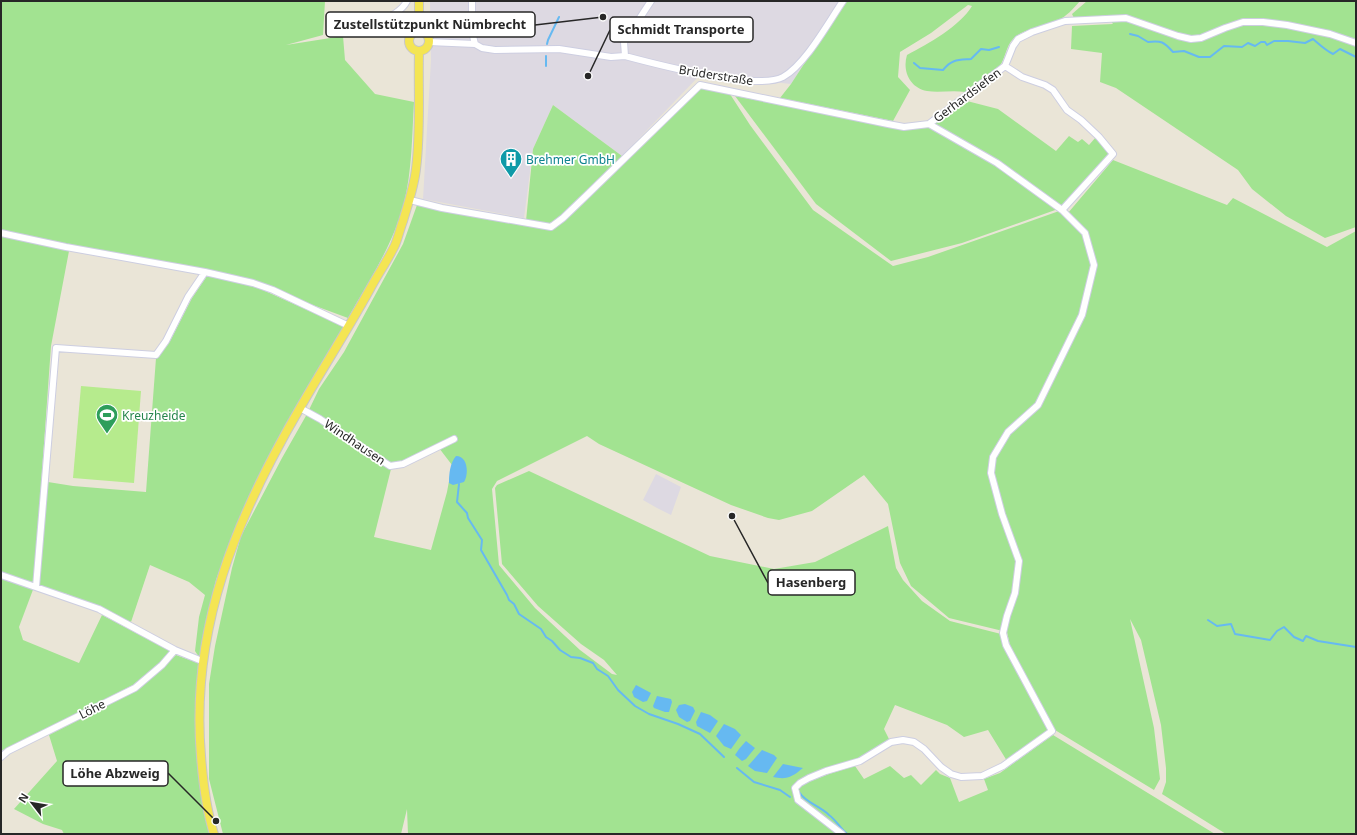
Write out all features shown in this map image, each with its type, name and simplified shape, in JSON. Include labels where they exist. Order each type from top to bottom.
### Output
[{"type":"main road","points":[[419,1],[419,31]]},
{"type":"main road","points":[[419,31],[426,34],[430,42],[427,48],[419,52],[411,48],[409,42],[411,35],[419,31]]},
{"type":"main road","points":[[214,834],[203,782],[199,736],[202,661],[212,609],[236,534],[260,481],[300,408],[349,326],[395,244],[410,200],[416,169],[418,139],[419,52]]},
{"type":"street","points":[[373,25],[404,7],[407,1]]},
{"type":"street","points":[[472,1],[472,32],[475,44]]},
{"type":"street","points":[[625,56],[624,42],[651,1]]},
{"type":"street","name":"Brüderstraße","points":[[430,42],[475,44],[482,48],[495,50],[559,49],[611,57],[625,56],[660,66],[706,75],[757,82],[782,78],[800,65],[843,1]]},
{"type":"street","name":"Gerhardsiefen","points":[[410,200],[442,208],[551,227],[579,203],[700,85],[904,127],[929,124],[1005,66],[1013,46],[1018,39],[1032,32],[1065,21],[1126,18],[1191,39],[1201,38],[1243,22],[1263,22],[1330,34],[1356,43]]},
{"type":"street","name":"Gerhardsiefen","points":[[1005,66],[1022,77],[1045,85],[1053,90],[1068,110],[1099,137],[1113,154],[1062,210]]},
{"type":"street","points":[[842,834],[798,800],[795,788],[800,783],[826,771],[860,761],[891,742],[904,740],[914,742],[924,749],[941,767],[951,774],[961,777],[982,776],[1003,766],[1052,731],[1006,645],[1003,633],[1015,594],[1020,561],[1002,514],[992,473],[993,457],[1008,432],[1038,405],[1082,315],[1094,265],[1085,233],[1062,210],[997,163],[929,124]]},
{"type":"street","points":[[1,233],[66,247],[205,272],[254,283],[273,290],[349,326]]},
{"type":"street","points":[[36,586],[56,348],[156,355],[166,341],[188,298],[205,272]]},
{"type":"street","name":"Windhausen","points":[[300,408],[320,419],[390,466],[403,464],[454,438]]},
{"type":"street","points":[[1,575],[99,609],[175,650],[202,661]]},
{"type":"street","name":"Löhe","points":[[1,757],[8,751],[135,688],[162,665],[175,650]]},
{"type":"shaded area","points":[[430,1],[845,1],[791,84],[701,74],[622,156],[553,105],[533,149],[524,218],[423,199],[431,60]]},
{"type":"shaded area","points":[[656,474],[681,487],[671,515],[643,500]]},
{"type":"green space","points":[[1,1],[325,1],[323,35],[286,45],[343,36],[345,60],[375,94],[414,102],[409,178],[404,203],[394,233],[387,248],[348,318],[253,283],[1,232]]},
{"type":"green space","points":[[845,1],[1080,1],[1061,19],[1023,32],[1014,38],[1009,45],[1001,65],[965,92],[932,92],[916,86],[912,83],[907,73],[907,55],[934,40],[960,21],[972,6],[968,5],[931,33],[900,52],[898,77],[910,90],[893,121],[780,98],[791,84]]},
{"type":"green space","points":[[1087,1],[1356,1],[1356,227],[1325,238],[1286,216],[1252,189],[1238,170],[1116,88],[1100,82],[1102,53],[1071,49],[1072,26],[1113,24],[1106,15],[1075,20],[1072,14]]},
{"type":"green space","points":[[700,85],[728,91],[750,125],[813,210],[893,266],[928,257],[1062,210],[1068,213],[1113,160],[1227,205],[1233,198],[1327,247],[1356,231],[1356,834],[1226,834],[1162,794],[1166,782],[1166,768],[1161,725],[1141,640],[1130,619],[1154,728],[1160,779],[1154,790],[1055,730],[1010,646],[1007,632],[949,618],[911,586],[900,563],[888,504],[864,475],[812,511],[779,520],[768,518],[731,505],[599,444],[587,436],[497,481],[492,489],[499,565],[535,608],[580,650],[612,674],[617,675],[604,660],[581,644],[538,606],[502,564],[495,488],[497,485],[529,471],[710,556],[774,569],[815,562],[888,526],[896,568],[903,580],[922,601],[950,621],[1001,634],[1049,731],[1007,761],[988,730],[964,737],[947,725],[895,705],[884,729],[890,741],[859,760],[825,769],[803,784],[855,766],[864,779],[890,766],[904,778],[911,775],[921,785],[936,770],[940,774],[950,778],[959,802],[988,790],[984,779],[1000,773],[1053,735],[1215,834],[408,834],[407,809],[401,834],[223,834],[209,779],[209,684],[215,646],[232,568],[241,536],[319,389],[344,352],[403,244],[417,205],[526,221],[533,149],[553,105],[622,156],[601,179]],"holes":[[[439,448],[452,465],[447,492],[431,550],[374,537],[392,465]]]},
{"type":"green space","points":[[735,96],[906,129],[929,126],[997,165],[1058,209],[962,243],[891,261],[816,204]]},
{"type":"green space","points":[[967,101],[998,109],[1056,151],[1069,136],[1078,142],[1082,139],[1089,145],[1096,137],[1111,154],[1062,206],[934,124]]},
{"type":"green space","points":[[1,235],[69,251],[51,346],[34,583],[1,572]]},
{"type":"green space","points":[[207,276],[254,286],[345,327],[258,479],[233,533],[216,580],[206,620],[201,660],[195,651],[199,617],[205,595],[189,582],[150,565],[131,622],[67,594],[39,587],[48,482],[73,486],[146,492],[156,358],[170,341],[192,298]]},
{"type":"green space","name":"Kreuzheide","points":[[81,386],[141,391],[134,483],[73,478]]},
{"type":"green space","points":[[1,577],[34,587],[19,627],[23,640],[79,663],[102,615],[170,651],[158,664],[133,685],[1,751]]},
{"type":"green space","points":[[176,655],[198,663],[196,739],[201,788],[210,834],[64,834],[62,830],[43,824],[14,809],[57,761],[49,735],[138,690]]},
{"type":"water","points":[[456,456],[463,459],[465,462],[467,475],[464,482],[453,485],[449,483],[449,476],[451,465]]},
{"type":"water","points":[[636,685],[651,693],[647,701],[643,702],[634,697],[632,692]]},
{"type":"water","points":[[657,696],[671,699],[672,702],[669,712],[654,708],[653,706]]},
{"type":"water","points":[[685,704],[693,707],[695,711],[690,721],[687,722],[679,717],[676,710],[679,705]]},
{"type":"water","points":[[701,712],[710,715],[718,721],[710,733],[697,726],[696,722]]},
{"type":"water","points":[[724,724],[735,729],[741,735],[731,749],[724,746],[716,736]]},
{"type":"water","points":[[746,741],[755,748],[746,759],[742,761],[735,755]]},
{"type":"water","points":[[762,750],[774,755],[777,758],[767,773],[755,771],[748,766]]},
{"type":"water","points":[[783,764],[803,768],[796,774],[786,778],[773,777]]},
{"type":"waterway","points":[[547,44],[559,17]]},
{"type":"waterway","points":[[1130,34],[1138,36],[1148,42],[1162,42],[1173,52],[1184,51],[1199,57],[1210,57],[1224,46],[1242,47],[1248,43],[1255,46],[1261,42],[1265,42],[1267,45],[1274,41],[1305,43],[1313,39],[1333,54],[1340,49],[1356,57]]},
{"type":"waterway","points":[[914,63],[920,68],[943,70],[952,62],[971,59],[981,49],[989,50],[999,47]]},
{"type":"waterway","points":[[546,56],[546,66]]},
{"type":"waterway","points":[[459,484],[457,502],[467,513],[468,518],[482,540],[481,550],[509,600],[514,604],[519,614],[541,629],[546,637],[560,650],[571,657],[580,658],[593,663],[597,669],[608,676],[618,690],[635,706],[649,714],[678,724],[700,734],[724,757]]},
{"type":"waterway","points":[[1208,620],[1217,626],[1231,624],[1235,634],[1270,640],[1277,631],[1284,627],[1294,637],[1303,641],[1306,636],[1318,641],[1356,647]]},
{"type":"waterway","points":[[737,768],[754,782],[780,790],[790,797]]},
{"type":"waterway","points":[[799,792],[809,802],[822,809],[847,834]]},
{"type":"place","name":"Zustellstützpunkt Nümbrecht","points":[[603,17]]},
{"type":"place","name":"Schmidt Transporte","points":[[588,76]]},
{"type":"place","name":"Brehmer GmbH","points":[[511,178]]},
{"type":"place","name":"Kreuzheide","points":[[107,434]]},
{"type":"place","name":"Hasenberg","points":[[732,516]]},
{"type":"place","name":"Löhe Abzweig","points":[[216,821]]}]
